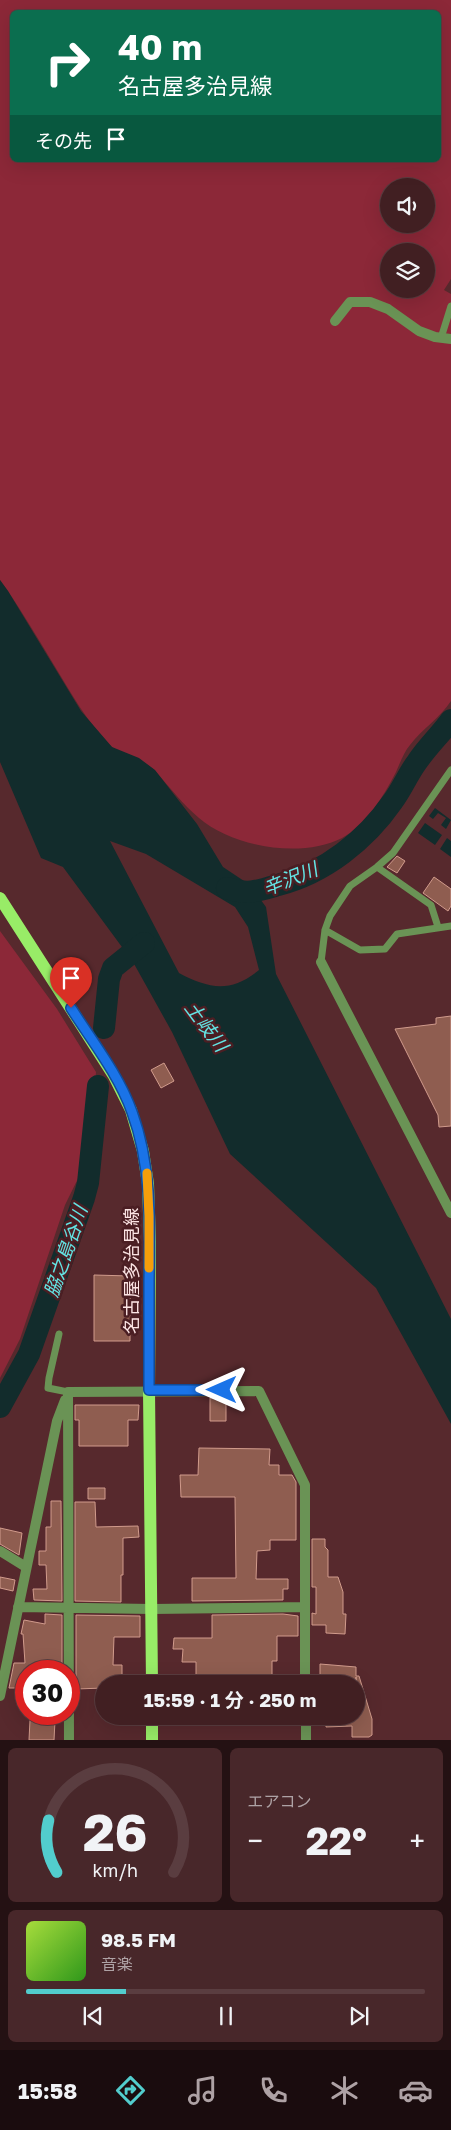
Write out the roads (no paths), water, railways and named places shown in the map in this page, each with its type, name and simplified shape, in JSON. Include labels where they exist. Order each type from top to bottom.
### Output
[{"type":"main road","name":"名古屋多治見線","points":[[0,898],[114,1076],[131,1110],[139,1134],[148,1192],[152,1675]]},
{"type":"main road","points":[[152,1725],[152,1740]]},
{"type":"street","points":[[335,321],[350,302],[370,302],[388,309],[419,331],[446,339]]},
{"type":"street","points":[[321,962],[451,1212]]},
{"type":"street","points":[[68,1392],[259,1390],[305,1485],[305,1675]]},
{"type":"street","points":[[0,1696],[57,1421],[68,1392]]},
{"type":"street","points":[[68,1392],[69,1740]]},
{"type":"street","points":[[0,1551],[26,1567]]},
{"type":"street","points":[[18,1607],[305,1606]]},
{"type":"street","points":[[306,1725],[306,1740]]},
{"type":"lane","points":[[446,339],[451,306]]},
{"type":"lane","points":[[321,962],[330,916],[350,886],[393,853],[451,770]]},
{"type":"lane","points":[[377,867],[431,906],[438,927]]},
{"type":"lane","points":[[326,930],[360,950],[385,949],[397,934],[451,926]]},
{"type":"lane","points":[[58,1334],[48,1378],[48,1388],[68,1392]]},
{"type":"water","name":"土岐川","points":[[0,580],[81,711],[112,747],[139,758],[155,770],[197,824],[223,867],[250,885],[266,907],[276,974],[451,1319],[451,1424],[376,1288],[230,1154],[172,1032],[133,962],[63,867],[41,858],[0,762]],"holes":[[[110,841],[146,854],[235,907],[248,927],[259,970],[239,982],[220,986],[200,983],[179,973]]]},
{"type":"water","points":[[435,808],[451,820],[446,829],[441,825],[446,818],[438,813],[433,819],[429,816]]},
{"type":"water","points":[[425,823],[442,835],[435,845],[418,833]]},
{"type":"water","points":[[447,838],[451,841],[451,857],[440,849]]},
{"type":"waterway","name":"辛沢川","points":[[227,888],[247,892],[295,880],[343,853],[357,842],[382,815],[421,757],[451,720]]},
{"type":"waterway","name":"脇之島谷川","points":[[104,1028],[109,979],[113,968],[144,943]]},
{"type":"waterway","name":"脇之島谷川","points":[[0,1407],[29,1354],[84,1198],[88,1183],[98,1086]]}]
